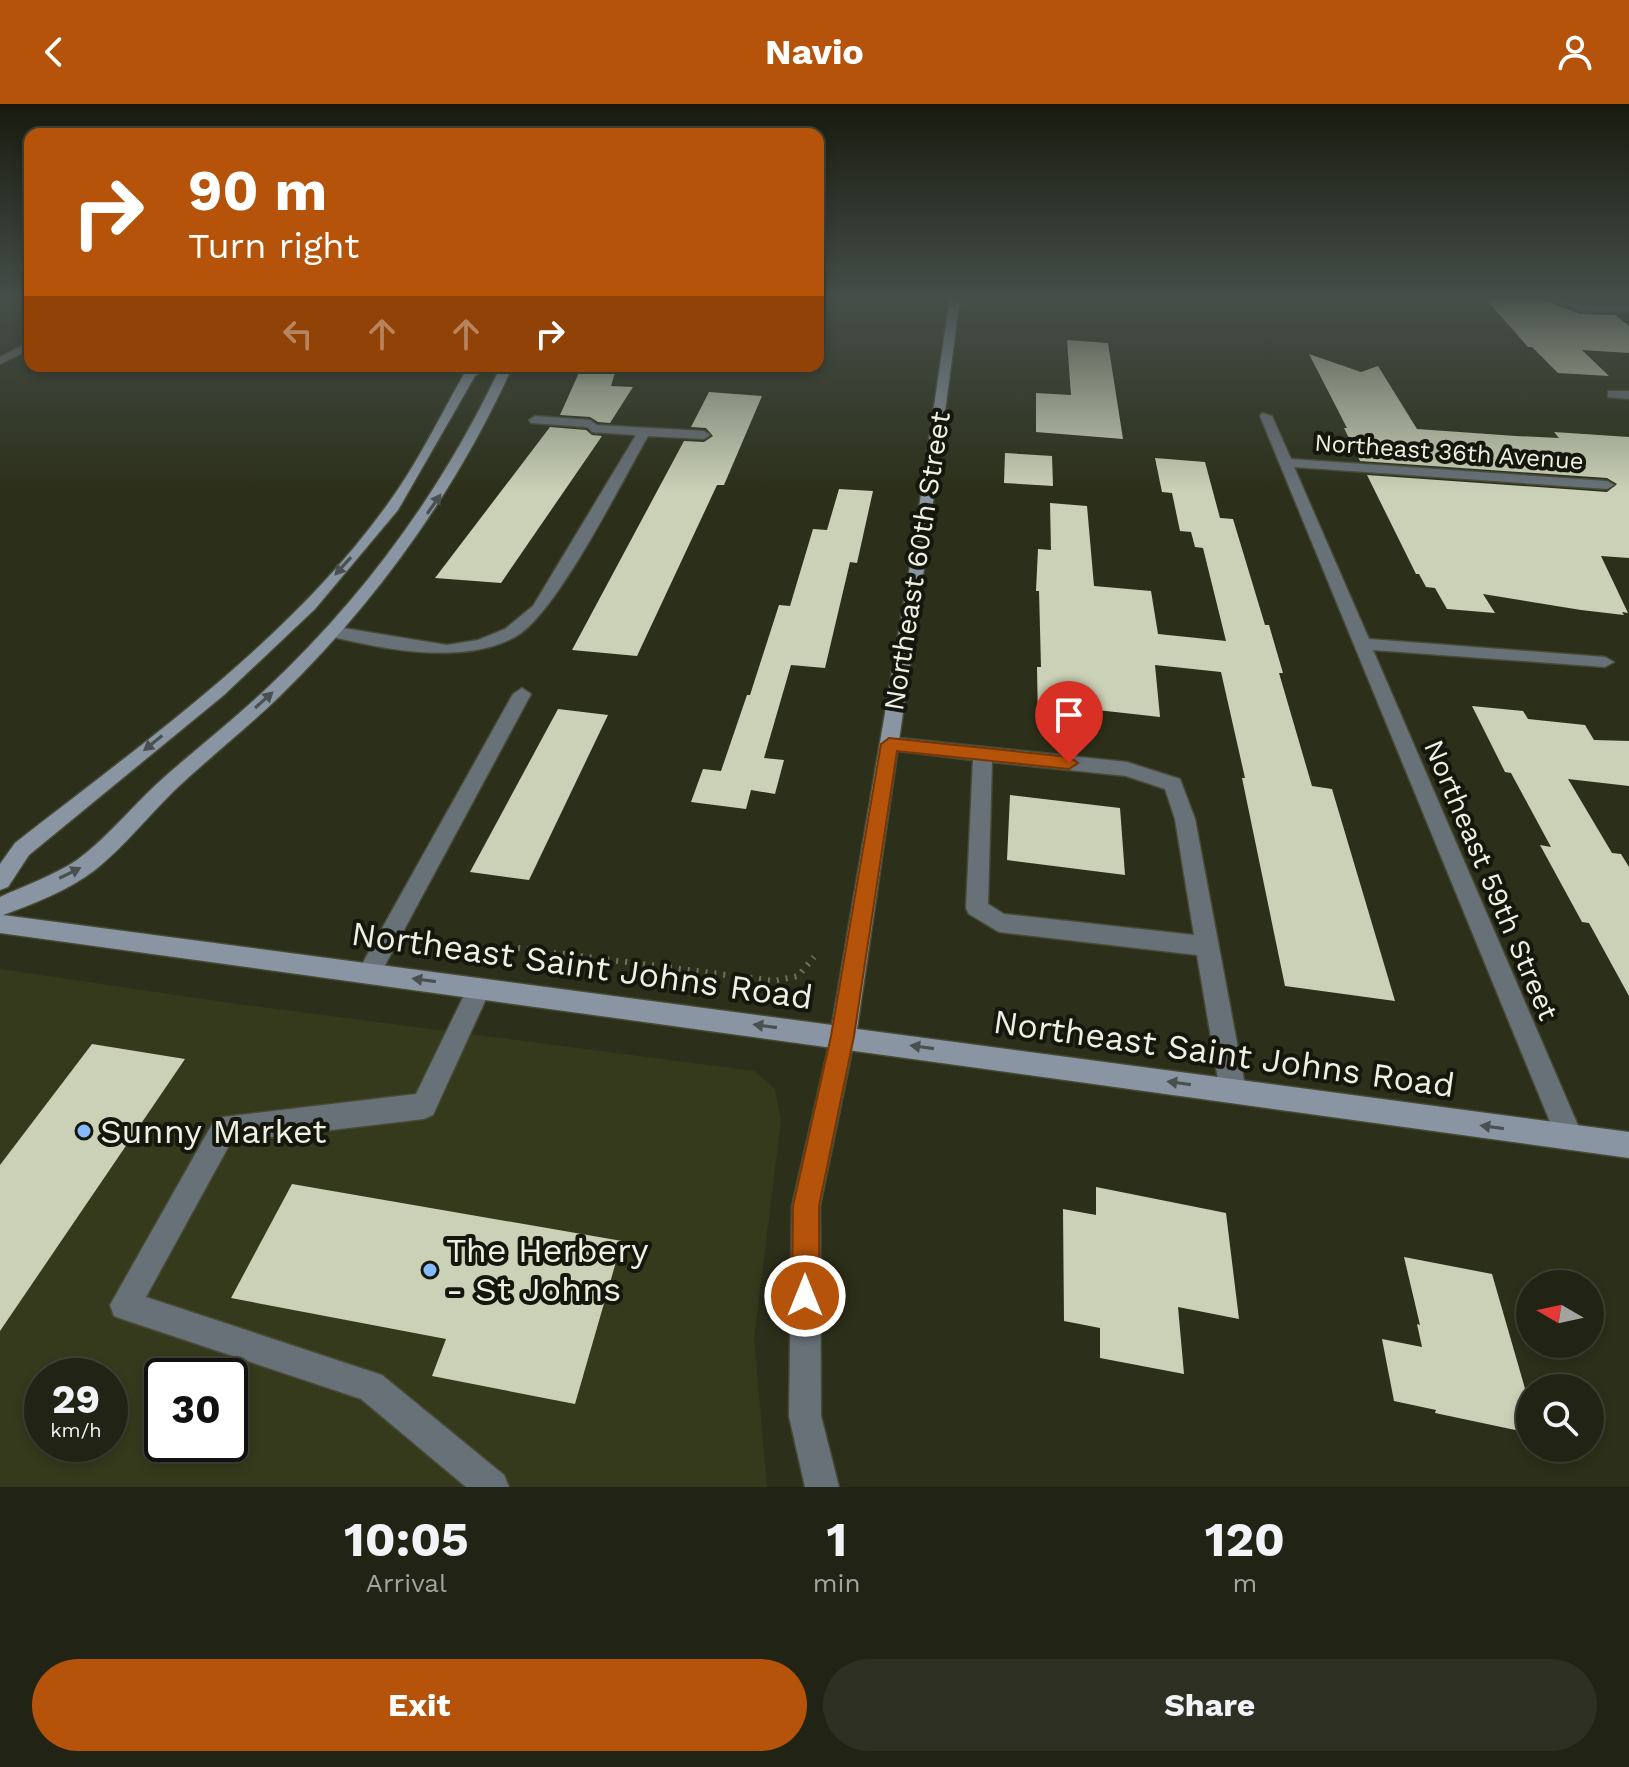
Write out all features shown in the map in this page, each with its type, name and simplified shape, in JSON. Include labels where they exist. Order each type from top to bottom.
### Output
[{"type":"main road","name":"Northeast 60th Street","points":[[843,1036],[945,363]]},
{"type":"main road","points":[[0,881],[22,849],[252,664],[331,580],[393,507],[473,372]]},
{"type":"main road","points":[[0,907],[86,865],[160,792],[286,680],[392,562],[438,499],[487,412],[504,372]]},
{"type":"main road","name":"Northeast Saint Johns Road","points":[[0,924],[1629,1145]]},
{"type":"street","points":[[1612,394],[1629,395]]},
{"type":"street","name":"Northeast 59th Street","points":[[1266,416],[1289,463],[1360,644],[1570,1137]]},
{"type":"street","points":[[535,420],[590,424],[596,429],[704,435]]},
{"type":"street","points":[[331,631],[447,650],[481,645],[511,633],[539,609],[644,432]]},
{"type":"street","name":"Northeast 36th Avenue","points":[[1289,463],[1607,485]]},
{"type":"street","points":[[1360,644],[1605,662]]},
{"type":"street","points":[[369,973],[522,694]]},
{"type":"street","points":[[889,744],[1127,769],[1173,784],[1185,819],[1233,1091]]},
{"type":"street","points":[[983,754],[977,908],[999,923],[1207,946]]},
{"type":"street","points":[[479,988],[424,1106],[223,1130],[125,1305],[371,1386],[492,1487]]},
{"type":"street","name":"Northeast 60th Street","points":[[822,1487],[805,1416],[806,1206],[843,1036]]},
{"type":"path","points":[[518,948],[774,981],[794,981],[803,976],[814,957]]},
{"type":"shaded area","points":[[0,969],[230,1003],[754,1071],[775,1089],[781,1121],[754,1338],[767,1487],[0,1487]]},
{"type":"building","points":[[1069,363],[1111,363],[1123,439],[1036,432],[1036,393],[1071,395]]},
{"type":"building","points":[[1313,363],[1334,363],[1361,372],[1378,366],[1417,429],[1559,438],[1554,432],[1629,437],[1629,558],[1601,556],[1628,613],[1581,610],[1483,594],[1495,613],[1447,609],[1435,588],[1426,587],[1416,574],[1367,475],[1607,492],[1617,484],[1607,478],[1360,461],[1344,428],[1347,428]]},
{"type":"building","points":[[1548,363],[1595,363],[1609,376],[1558,373]]},
{"type":"building","points":[[579,372],[615,372],[611,386],[633,387],[610,423],[598,422],[590,417],[560,415]]},
{"type":"building","points":[[709,392],[762,396],[724,485],[717,485],[637,656],[572,650],[684,441],[704,442],[713,436],[706,428],[691,427]]},
{"type":"building","points":[[550,427],[586,430],[592,435],[602,436],[501,583],[435,578]]},
{"type":"building","points":[[1005,453],[1052,456],[1053,486],[1004,483]]},
{"type":"building","points":[[1155,458],[1205,462],[1220,518],[1233,519],[1265,625],[1269,625],[1283,673],[1279,673],[1312,786],[1332,789],[1395,1001],[1285,986],[1221,672],[1155,665],[1160,717],[1088,709],[1089,727],[1038,721],[1037,667],[1041,667],[1039,591],[1036,591],[1038,549],[1051,550],[1050,503],[1087,506],[1094,586],[1151,591],[1158,634],[1226,641],[1203,548],[1195,547],[1191,532],[1180,531],[1172,493],[1162,492]]},
{"type":"building","points":[[839,489],[873,491],[857,563],[850,562],[825,668],[791,665],[764,758],[784,760],[775,794],[751,790],[746,809],[691,802],[703,769],[721,771],[779,605],[790,606],[813,529],[827,530]]},
{"type":"building","points":[[1472,706],[1523,711],[1528,719],[1585,725],[1594,740],[1629,741],[1629,786],[1568,779],[1612,853],[1621,854],[1629,867],[1629,996],[1589,923],[1582,922],[1540,845],[1551,847],[1511,773],[1505,772]]},
{"type":"building","points":[[558,709],[608,715],[529,880],[470,872]]},
{"type":"building","points":[[1010,795],[1120,808],[1125,875],[1007,860]]},
{"type":"building","points":[[92,1044],[185,1059],[0,1331],[0,1165]]},
{"type":"building","name":"The Herbery - St Johns","points":[[292,1184],[622,1241],[575,1404],[432,1376],[446,1339],[231,1298]]},
{"type":"building","points":[[1096,1187],[1226,1213],[1239,1319],[1178,1307],[1184,1374],[1100,1358],[1100,1328],[1064,1321],[1063,1209],[1096,1215]]},
{"type":"building","points":[[1404,1257],[1492,1274],[1521,1374],[1516,1374],[1516,1430],[1394,1401],[1382,1339],[1422,1347],[1417,1324],[1420,1325]]},
{"type":"place","name":"Sunny Market","points":[[84,1131]]},
{"type":"place","name":"The Herbery - St Johns","points":[[430,1270]]},
{"type":"route","points":[[805,1296],[806,1206],[843,1036],[889,744],[1069,763]]}]
